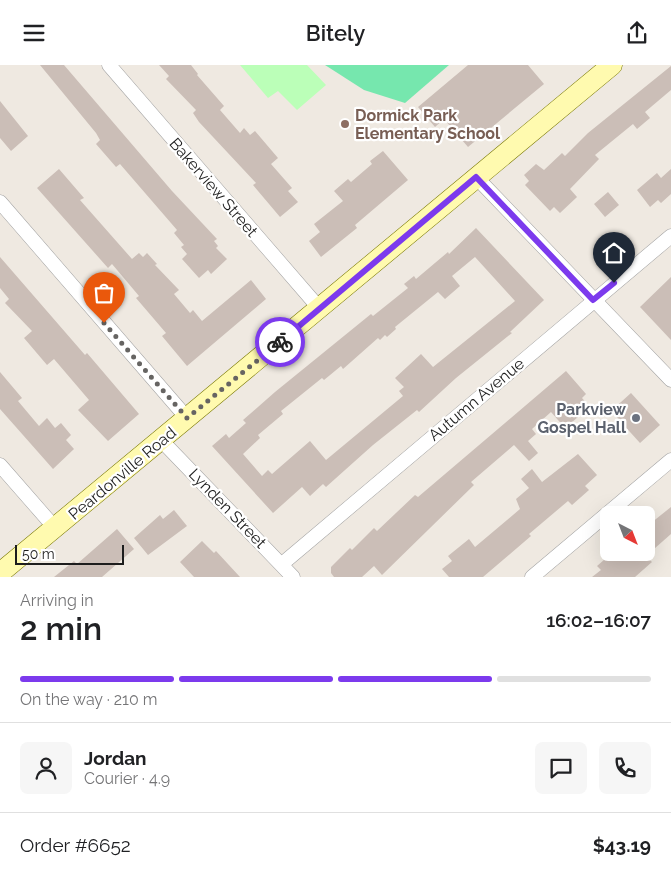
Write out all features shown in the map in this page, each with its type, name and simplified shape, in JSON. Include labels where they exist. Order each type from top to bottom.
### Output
[{"type":"main road","name":"Peardonville Road","points":[[0,573],[612,65]]},
{"type":"street","name":"Bakerview Street","points":[[109,65],[320,309]]},
{"type":"street","points":[[476,177],[671,380]]},
{"type":"street","points":[[0,202],[187,418]]},
{"type":"street","name":"Autumn Avenue","points":[[282,564],[671,236]]},
{"type":"street","name":"Lynden Street","points":[[161,440],[294,577]]},
{"type":"street","points":[[532,577],[671,460]]},
{"type":"street","points":[[0,465],[55,528]]},
{"type":"green space","points":[[240,65],[307,65],[326,85],[297,110],[278,91],[268,98]]},
{"type":"green space","points":[[325,65],[449,65],[405,103],[364,90]]},
{"type":"building","points":[[40,65],[64,65],[172,191],[217,239],[214,241],[218,246],[216,248],[227,259],[211,274],[208,270],[199,278],[182,259],[187,254],[181,247],[184,245],[174,233],[177,230],[120,164],[116,167],[96,144],[100,140],[96,133]]},
{"type":"building","points":[[159,65],[191,65],[197,75],[224,106],[220,110],[240,133],[244,128],[250,135],[255,131],[278,158],[271,164],[292,188],[288,191],[298,202],[280,217],[253,185],[256,183],[199,122],[193,113],[196,110],[166,79],[169,76]]},
{"type":"building","points":[[468,65],[528,65],[544,84],[468,147],[444,119],[435,127],[418,107]]},
{"type":"building","points":[[671,66],[671,90],[645,112],[650,118],[637,129],[633,124],[595,155],[599,159],[570,189],[577,197],[560,213],[554,207],[550,211],[525,185],[529,181],[524,175],[536,164],[544,170],[562,153],[565,156],[588,133]]},
{"type":"building","points":[[0,101],[28,136],[11,151],[0,138]]},
{"type":"building","points":[[383,151],[408,180],[355,225],[357,228],[321,257],[309,241],[320,232],[314,224],[343,201],[334,191],[348,179],[351,182],[372,164],[370,161]]},
{"type":"building","points":[[59,169],[84,198],[80,200],[132,259],[139,253],[143,257],[147,253],[157,264],[155,265],[179,290],[174,294],[190,313],[193,310],[202,321],[251,280],[266,299],[187,366],[162,336],[166,333],[136,298],[139,296],[112,264],[108,268],[37,188]]},
{"type":"building","points":[[671,169],[671,194],[661,203],[658,200],[650,207],[637,190],[657,173],[661,178]]},
{"type":"building","points":[[608,192],[619,205],[605,217],[594,204]]},
{"type":"building","points":[[476,228],[544,300],[510,332],[512,333],[456,378],[419,412],[417,410],[373,445],[326,487],[323,484],[310,496],[302,487],[273,513],[212,446],[226,434],[229,438],[246,423],[243,420],[275,392],[371,314],[373,316],[408,288],[404,284],[414,276],[416,279],[448,252],[449,254]],"holes":[[[475,257],[515,301],[433,367],[421,354],[395,378],[404,387],[399,391],[403,396],[326,460],[310,441],[272,474],[268,470],[262,476],[243,454],[260,438],[258,435],[283,414],[281,411],[322,378],[324,380],[341,366],[343,369],[378,338],[380,340],[385,335],[387,337],[396,329],[395,327],[438,292],[445,299],[460,286],[452,276]]]},
{"type":"building","points":[[0,257],[85,355],[87,353],[139,414],[108,441],[78,410],[89,400],[54,359],[47,365],[24,338],[32,331],[5,303],[9,299],[0,288]]},
{"type":"building","points":[[671,277],[671,340],[640,307]]},
{"type":"building","points":[[566,371],[586,394],[582,398],[590,407],[565,428],[551,412],[532,429],[536,434],[528,441],[538,453],[529,461],[514,445],[471,482],[474,485],[382,575],[374,566],[362,577],[334,577],[331,573],[331,567],[350,548],[352,550],[374,528],[377,531],[415,495],[418,497]]},
{"type":"building","points":[[0,372],[22,398],[18,401],[39,426],[47,418],[55,428],[61,423],[71,435],[66,440],[74,449],[53,469],[0,409]]},
{"type":"building","name":"Parkview Gospel Hall","points":[[631,393],[660,425],[640,443],[611,411]]},
{"type":"building","points":[[578,454],[597,475],[585,486],[589,490],[572,505],[568,501],[483,577],[449,577],[442,569],[452,561],[448,556],[469,539],[475,547],[520,509],[516,499],[529,488],[521,479],[532,469],[542,482]]},
{"type":"building","points":[[671,507],[671,534],[655,548],[655,520]]},
{"type":"building","points":[[174,510],[187,526],[148,555],[134,538],[160,515],[163,519]]},
{"type":"building","points":[[117,529],[134,549],[102,577],[54,577],[74,561],[77,564]]},
{"type":"building","points":[[202,541],[214,553],[216,551],[240,577],[194,577],[180,562]]},
{"type":"building","points":[[603,561],[652,562],[635,577],[592,577],[601,570],[597,566]]},
{"type":"way so far","points":[[104,323],[187,418],[280,342]]},
{"type":"place","name":"Dormick Park Elementary School","points":[[345,124]]},
{"type":"place","name":"Parkview Gospel Hall","points":[[636,418]]},
{"type":"route","points":[[280,342],[476,177],[593,300],[614,283]]}]
